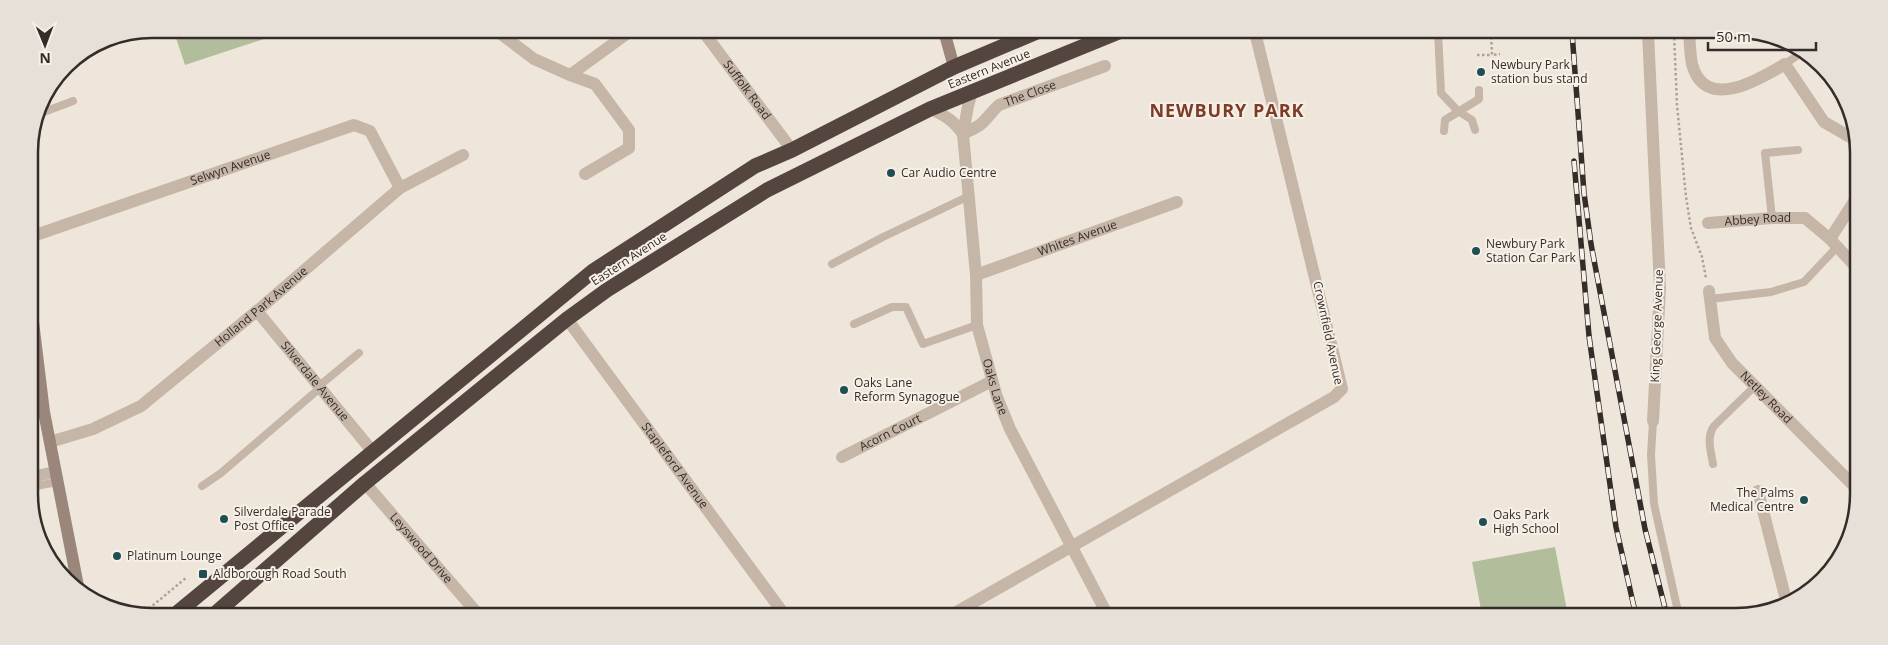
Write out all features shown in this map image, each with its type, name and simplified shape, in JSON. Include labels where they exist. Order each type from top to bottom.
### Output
[{"type":"highway","name":"Eastern Avenue","points":[[183,608],[593,271],[755,166],[792,150],[954,67],[1022,38]]},
{"type":"highway","name":"Eastern Avenue","points":[[222,608],[365,483],[567,319],[607,290],[767,190],[930,109],[1104,38]]},
{"type":"street","points":[[510,38],[534,59],[595,84],[629,130],[629,148],[585,174]]},
{"type":"street","points":[[570,75],[621,38]]},
{"type":"street","name":"Suffolk Road","points":[[708,38],[792,150]]},
{"type":"street","points":[[946,38],[954,67]]},
{"type":"street","name":"Crownfield Avenue","points":[[1070,546],[1334,397],[1342,389],[1256,38]]},
{"type":"street","name":"King George Avenue","points":[[1648,38],[1660,288],[1653,421]]},
{"type":"street","points":[[1689,38],[1692,64],[1699,79],[1712,89],[1734,89],[1757,81],[1786,64],[1824,122],[1850,137]]},
{"type":"street","name":"The Close","points":[[963,134],[976,128],[999,105],[1105,66]]},
{"type":"street","name":"Oaks Lane","points":[[972,92],[963,134],[976,275],[977,325],[992,381],[1010,429],[1103,607]]},
{"type":"street","points":[[930,109],[944,114],[955,123],[963,134]]},
{"type":"street","name":"Selwyn Avenue","points":[[38,234],[354,125],[370,131],[400,188]]},
{"type":"street","name":"Holland Park Avenue","points":[[50,442],[93,429],[141,406],[257,311],[400,188],[463,155]]},
{"type":"street","name":"Whites Avenue","points":[[976,275],[1177,202]]},
{"type":"street","points":[[1833,243],[1850,210]]},
{"type":"street","name":"Abbey Road","points":[[1708,223],[1772,218],[1805,218],[1850,261]]},
{"type":"street","name":"Netley Road","points":[[1709,295],[1715,338],[1732,363],[1850,482]]},
{"type":"street","name":"Silverdale Avenue","points":[[257,311],[373,452]]},
{"type":"street","name":"Stapleford Avenue","points":[[567,319],[779,608]]},
{"type":"street","points":[[38,355],[56,477],[77,579]]},
{"type":"street","name":"Acorn Court","points":[[842,457],[992,381]]},
{"type":"street","points":[[38,477],[56,477]]},
{"type":"street","name":"Leyswood Drive","points":[[365,483],[473,608]]},
{"type":"street","points":[[1758,491],[1785,596]]},
{"type":"street","points":[[964,607],[1070,546]]},
{"type":"lane","points":[[1438,38],[1441,93],[1458,111],[1472,120],[1475,130]]},
{"type":"lane","points":[[1786,64],[1798,55]]},
{"type":"lane","points":[[1444,131],[1445,120],[1479,99],[1479,90]]},
{"type":"lane","points":[[45,112],[73,102]]},
{"type":"lane","points":[[1772,218],[1765,153],[1798,150]]},
{"type":"lane","points":[[832,264],[883,237],[969,196]]},
{"type":"lane","points":[[1709,295],[1771,292],[1804,282],[1833,243]]},
{"type":"lane","points":[[854,324],[892,307],[906,307],[922,344],[977,325]]},
{"type":"lane","points":[[202,486],[222,473],[262,440],[359,354]]},
{"type":"lane","points":[[1713,464],[1709,438],[1711,431],[1755,386]]},
{"type":"lane","name":"King George Avenue","points":[[1653,421],[1651,455],[1654,504],[1677,607]]},
{"type":"lane","points":[[38,484],[56,477]]},
{"type":"path","points":[[1491,38],[1492,55]]},
{"type":"path","points":[[1674,38],[1686,197],[1691,228],[1702,257],[1709,295]]},
{"type":"path","points":[[1477,55],[1500,54]]},
{"type":"path","points":[[150,608],[188,577]]},
{"type":"green space","points":[[176,38],[267,38],[185,65]]},
{"type":"green space","points":[[1555,547],[1566,607],[1481,607],[1472,562]]},
{"type":"railway","points":[[1572,38],[1584,193],[1591,244],[1645,529],[1665,607]]},
{"type":"railway","points":[[1574,161],[1589,336],[1616,527],[1634,607]]},
{"type":"place","name":"Newbury Park station bus stand","points":[[1481,72]]},
{"type":"place","name":"Car Audio Centre","points":[[891,173]]},
{"type":"place","name":"Newbury Park Station Car Park","points":[[1476,251]]},
{"type":"place","name":"Oaks Lane Reform Synagogue","points":[[844,390]]},
{"type":"place","name":"The Palms Medical Centre","points":[[1804,500]]},
{"type":"place","name":"Silverdale Parade Post Office","points":[[224,519]]},
{"type":"place","name":"Oaks Park High School","points":[[1483,522]]},
{"type":"place","name":"Platinum Lounge","points":[[117,556]]},
{"type":"place","name":"Aldborough Road South","points":[[203,574]]},
{"type":"district","name":"NEWBURY PARK","points":[[1227,111]]}]
